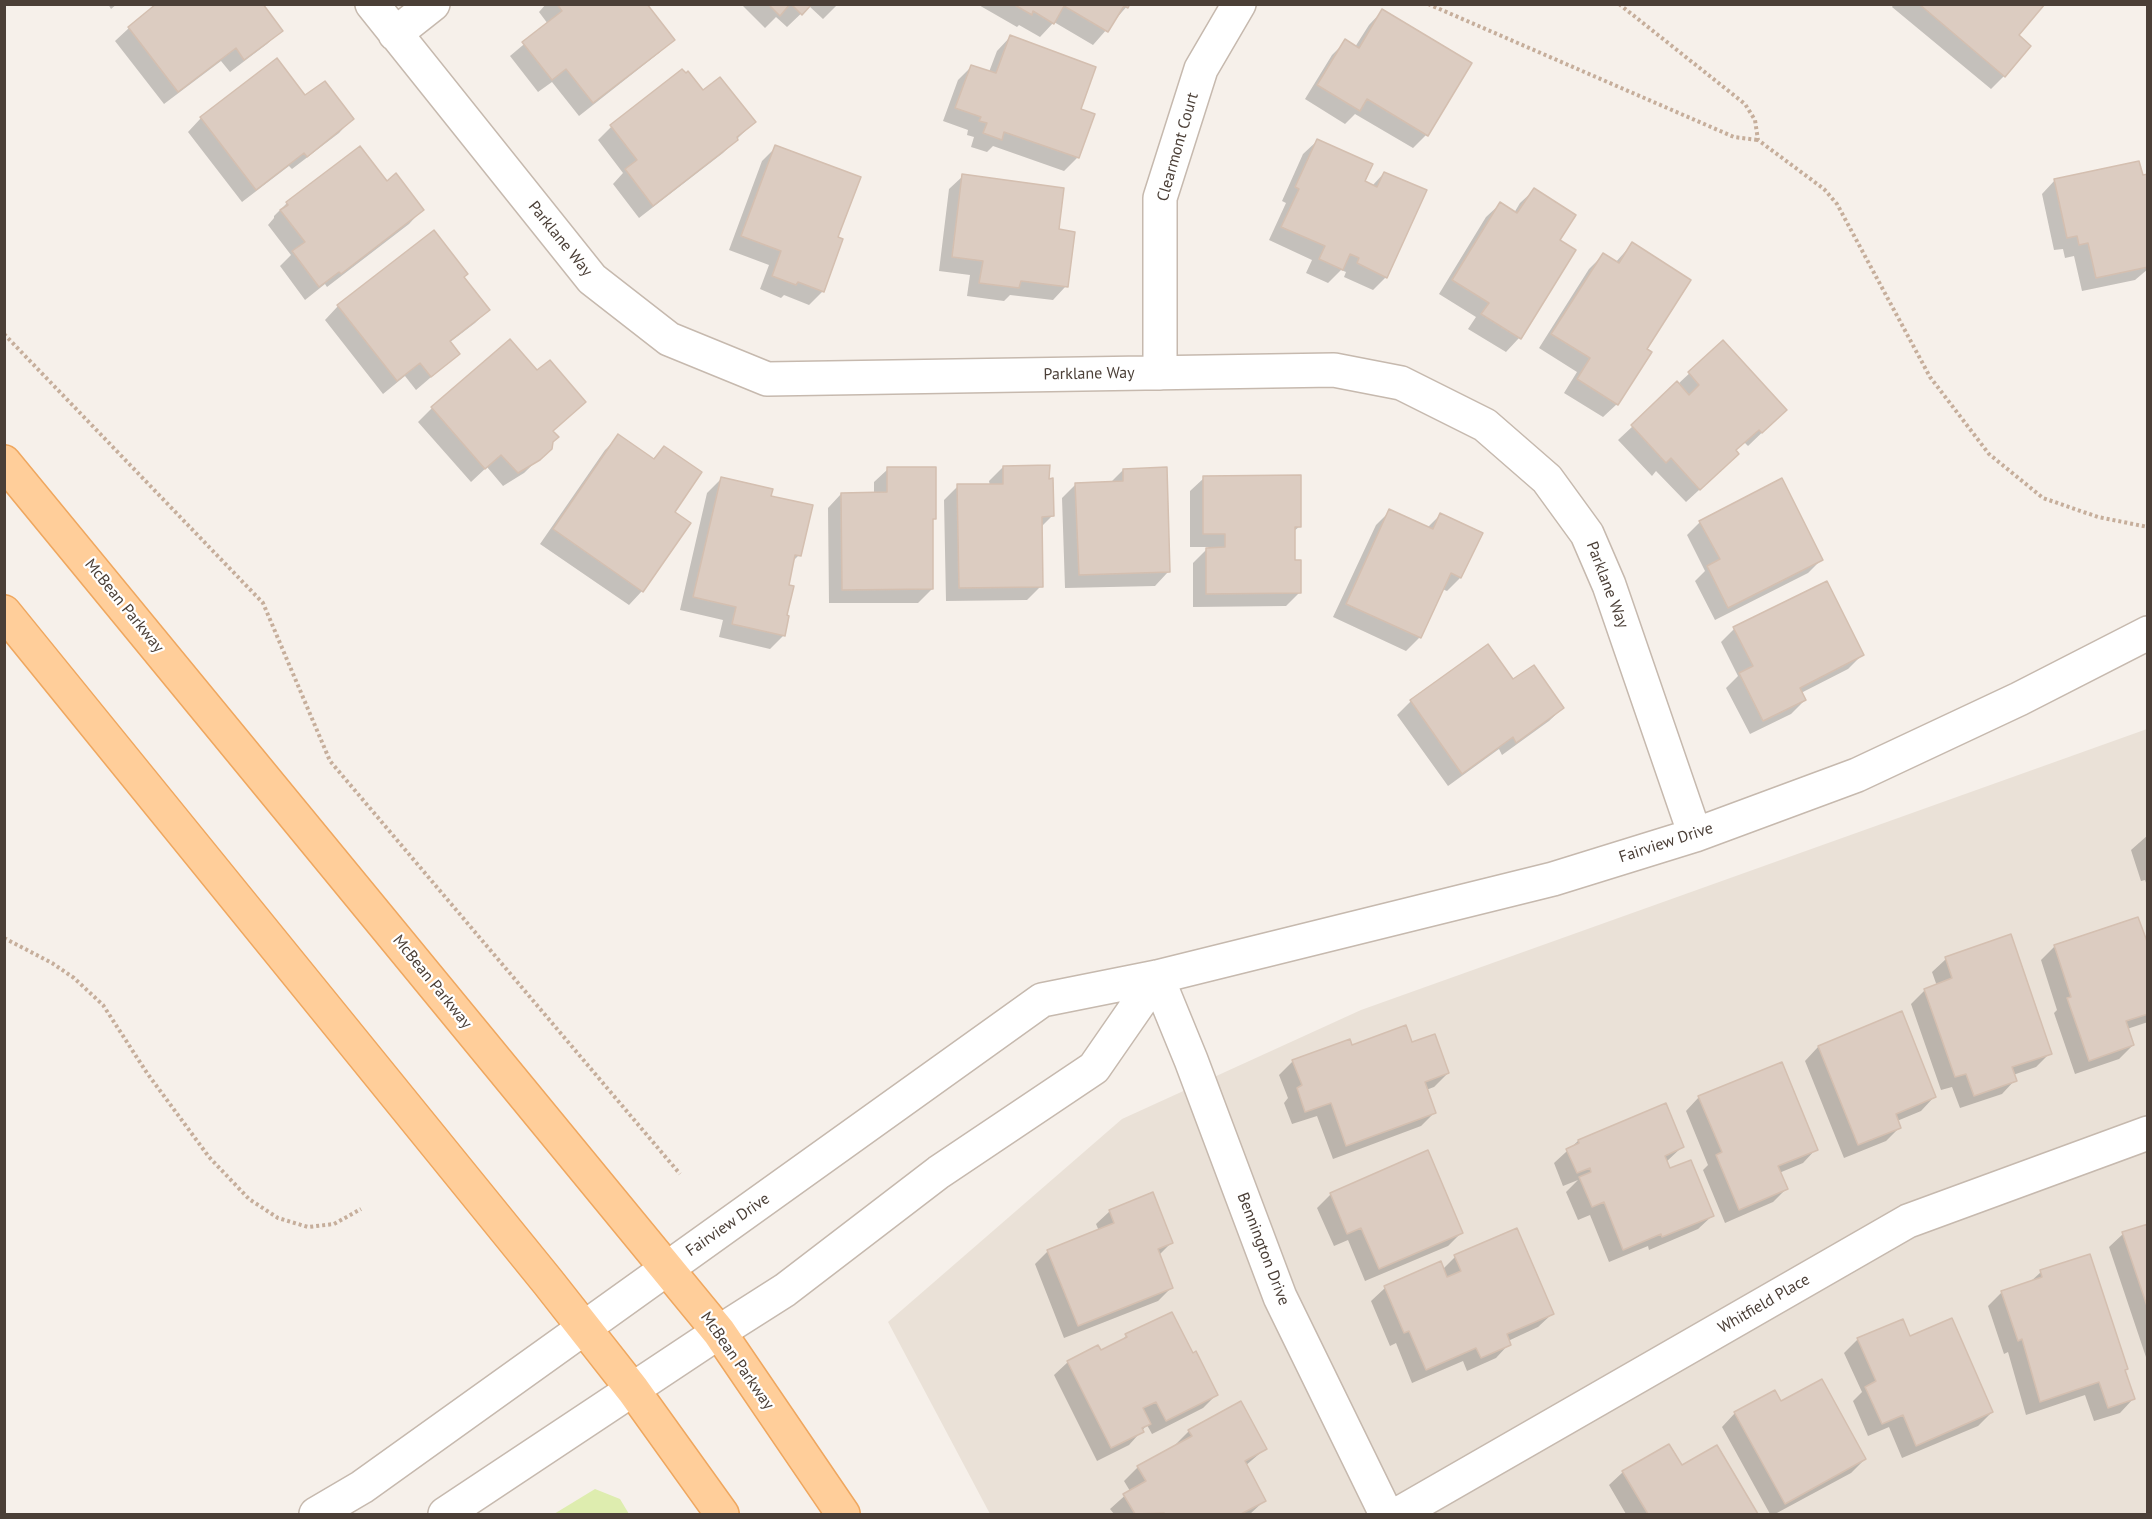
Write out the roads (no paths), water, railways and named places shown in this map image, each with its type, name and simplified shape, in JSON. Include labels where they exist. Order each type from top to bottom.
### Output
[{"type":"main road","name":"McBean Parkway","points":[[4,462],[719,1332],[843,1515]]},
{"type":"main road","points":[[4,612],[585,1329],[633,1390],[722,1515]]},
{"type":"street","name":"Parklane Way","points":[[372,4],[592,279],[669,339],[767,379],[1334,370],[1401,383],[1485,425],[1547,479],[1587,534],[1609,585],[1695,835]]},
{"type":"street","points":[[395,34],[433,4]]},
{"type":"street","name":"Clearmont Court","points":[[1160,373],[1160,198],[1201,69],[1239,4]]},
{"type":"street","name":"Fairview Drive","points":[[316,1515],[362,1487],[585,1329],[1042,1000],[1157,977],[1553,879],[1695,835],[1857,775],[2019,699],[2148,633]]},
{"type":"street","points":[[445,1515],[785,1290],[939,1172],[1094,1068],[1157,977]]},
{"type":"street","name":"Bennington Drive","points":[[1157,977],[1191,1060],[1280,1297],[1386,1515]]},
{"type":"street","name":"Whitfield Place","points":[[1398,1515],[1908,1221],[2148,1133]]}]
